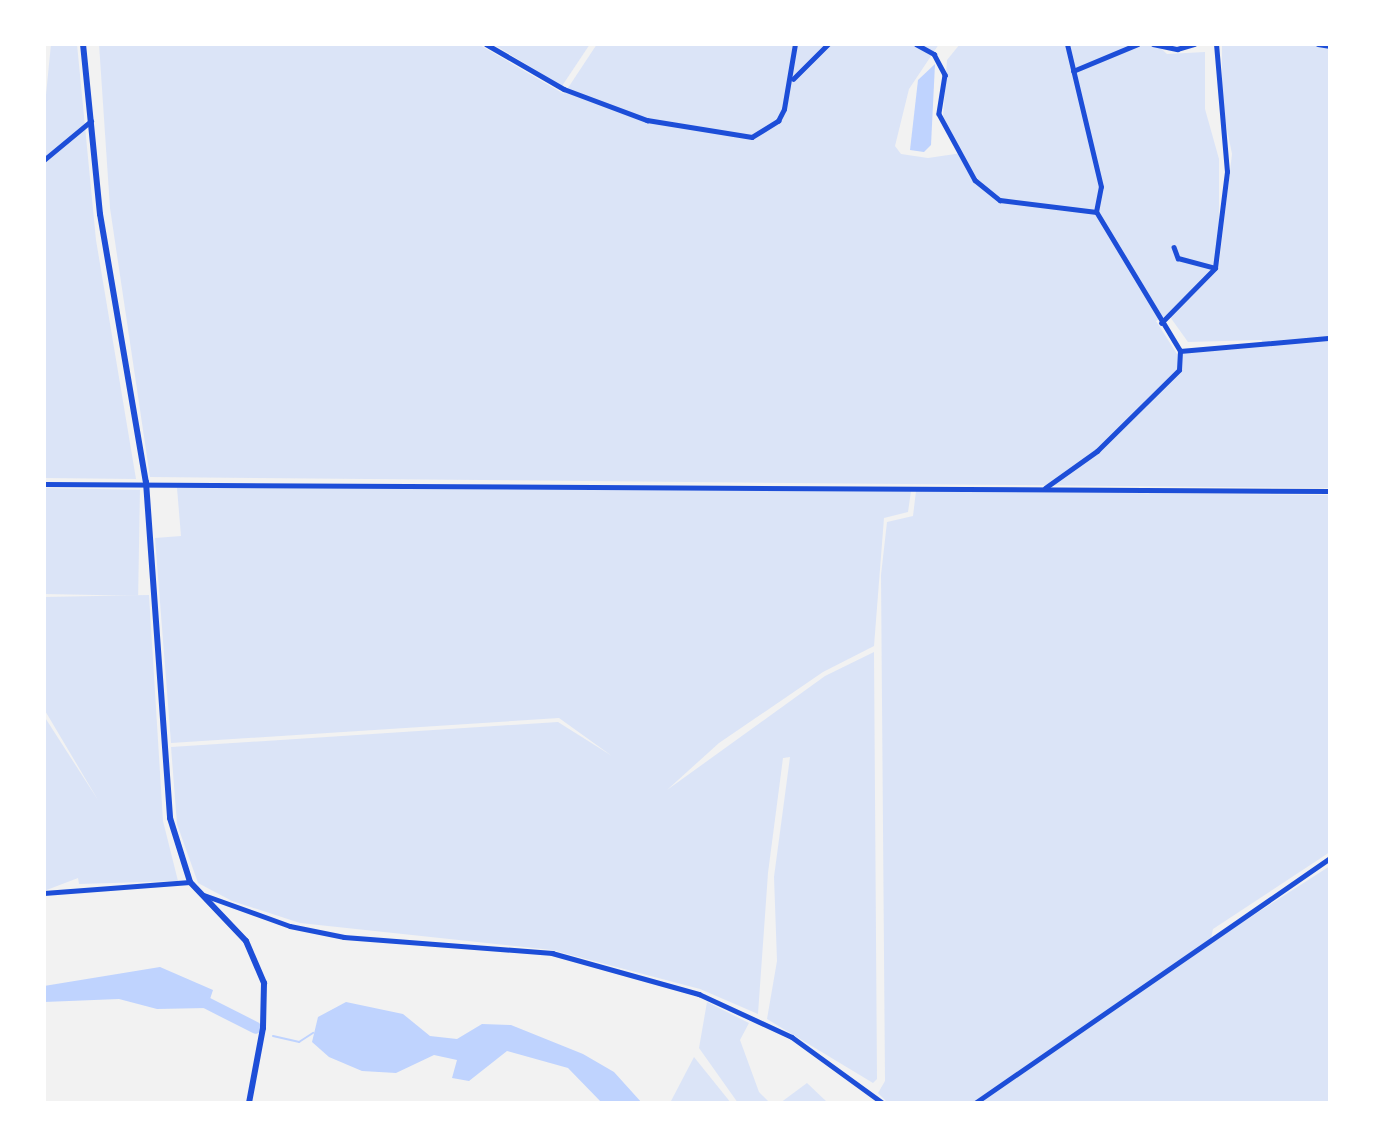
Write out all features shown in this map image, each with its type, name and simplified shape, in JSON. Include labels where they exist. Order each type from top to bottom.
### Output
[{"type":"main road","points":[[83,44],[100,214],[146,482],[170,818],[190,882],[246,941],[264,983],[263,1028],[249,1103]]},
{"type":"street","points":[[486,44],[564,89],[667,127],[752,137],[778,121],[792,80],[795,44]]},
{"type":"street","points":[[792,80],[828,44]]},
{"type":"street","points":[[916,44],[934,54],[945,75],[939,114],[975,180],[1000,200],[1096,212]]},
{"type":"street","points":[[1045,489],[1097,452],[1173,381],[1180,351],[1096,212],[1101,187],[1067,44]]},
{"type":"street","points":[[1073,71],[1138,44]]},
{"type":"street","points":[[1153,44],[1177,49],[1194,44]]},
{"type":"street","points":[[1161,323],[1215,268],[1227,172],[1216,44]]},
{"type":"street","points":[[1318,44],[1330,46]]},
{"type":"street","points":[[44,160],[92,121]]},
{"type":"street","points":[[1174,247],[1178,258],[1215,268]]},
{"type":"street","points":[[1180,351],[1330,338]]},
{"type":"street","points":[[44,484],[146,482],[1330,492]]},
{"type":"street","points":[[975,1103],[1330,858]]},
{"type":"street","points":[[44,893],[190,882]]},
{"type":"street","points":[[198,893],[330,934],[552,953],[699,994],[792,1037],[883,1103]]},
{"type":"shaded area","points":[[51,44],[77,44],[96,240],[136,479],[44,478],[44,115]]},
{"type":"shaded area","points":[[99,44],[478,44],[564,94],[597,44],[939,44],[909,89],[895,146],[901,154],[928,158],[962,153],[943,116],[947,60],[960,44],[1156,44],[1167,54],[1205,52],[1205,109],[1219,159],[1219,264],[1232,154],[1222,105],[1222,44],[1330,44],[1330,488],[150,477],[110,208]],"holes":[[[1168,314],[1188,342],[1262,340],[1262,347],[1177,354],[1156,321]]]},
{"type":"shaded area","points":[[493,44],[590,44],[562,86]]},
{"type":"shaded area","points":[[44,488],[140,490],[138,596],[44,594]]},
{"type":"shaded area","points":[[177,488],[911,491],[908,512],[884,518],[874,646],[823,672],[719,743],[667,790],[825,676],[874,652],[877,1079],[873,1083],[767,1019],[777,961],[774,877],[790,757],[783,758],[768,873],[758,1014],[700,989],[552,950],[300,923],[232,901],[198,883],[177,824],[171,747],[558,722],[612,756],[559,718],[171,743],[155,538],[181,536]]},
{"type":"shaded area","points":[[916,491],[1330,495],[1330,852],[1213,929],[1210,943],[1330,866],[1330,1103],[888,1103],[878,1093],[885,1081],[881,575],[887,522],[913,516]]},
{"type":"shaded area","points":[[149,595],[163,821],[178,881],[79,884],[78,878],[44,891],[44,716],[98,800],[44,709],[44,597]]},
{"type":"shaded area","points":[[707,1002],[749,1023],[740,1040],[759,1092],[770,1103],[738,1103],[699,1048]]},
{"type":"shaded area","points":[[694,1057],[731,1103],[670,1103]]},
{"type":"shaded area","points":[[807,1083],[828,1103],[780,1103]]},
{"type":"water","points":[[935,64],[931,145],[924,152],[910,150],[918,80]]},
{"type":"water","points":[[160,967],[213,990],[207,1008],[157,1009],[119,999],[44,1002],[44,986]]},
{"type":"water","points":[[346,1002],[403,1014],[430,1036],[457,1039],[482,1024],[511,1025],[583,1054],[614,1072],[642,1103],[602,1103],[568,1068],[507,1051],[469,1081],[452,1078],[457,1060],[434,1055],[396,1073],[362,1071],[329,1057],[312,1042],[318,1017]]},
{"type":"waterway","points":[[195,997],[256,1028]]},
{"type":"waterway","points":[[273,1036],[299,1042],[313,1033]]}]
